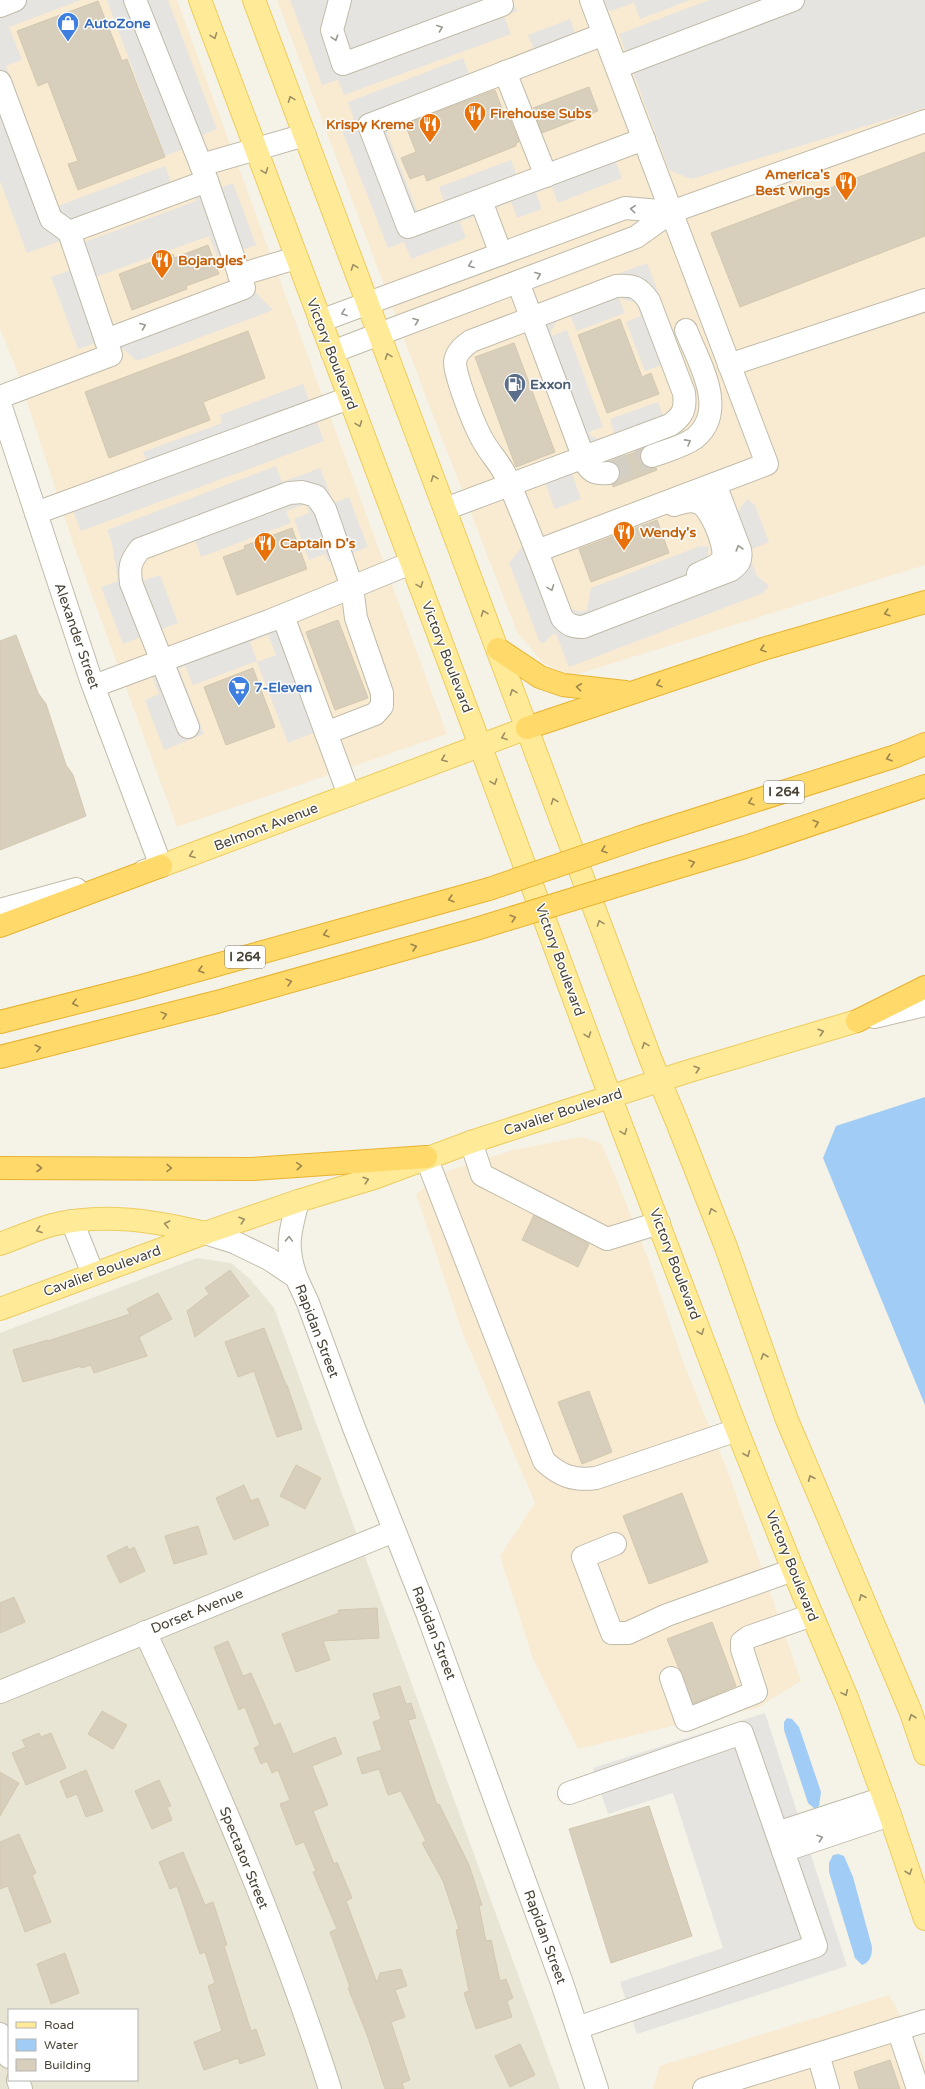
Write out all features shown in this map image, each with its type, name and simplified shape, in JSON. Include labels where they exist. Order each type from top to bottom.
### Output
[{"type":"highway","points":[[527,728],[763,649],[925,602]]},
{"type":"highway","points":[[498,649],[540,676],[563,685],[632,693]]},
{"type":"highway","name":"I 264","points":[[0,1022],[134,988],[488,888],[641,837],[896,756],[925,744]]},
{"type":"highway","name":"I 264","points":[[0,1057],[217,1002],[476,929],[745,846],[925,786]]},
{"type":"highway","points":[[0,926],[161,866]]},
{"type":"highway","points":[[857,1021],[925,987]]},
{"type":"highway","points":[[0,1168],[252,1169],[426,1157]]},
{"type":"main road","name":"Victory Boulevard","points":[[200,0],[480,745],[610,1096],[660,1223],[737,1430],[793,1570],[848,1700],[887,1807],[925,1919]]},
{"type":"main road","points":[[254,0],[660,1081],[726,1247],[786,1420],[910,1710],[925,1754]]},
{"type":"main road","name":"Belmont Avenue","points":[[161,866],[527,728]]},
{"type":"main road","name":"Cavalier Boulevard","points":[[0,1309],[205,1233],[298,1201],[374,1178],[426,1157],[610,1096],[857,1021]]},
{"type":"main road","name":"Cavalier Boulevard","points":[[0,1244],[51,1225],[99,1218],[158,1222],[205,1233]]},
{"type":"street","points":[[0,6],[15,0]]},
{"type":"street","points":[[135,0],[204,173],[242,281]]},
{"type":"street","points":[[340,0],[332,30],[343,64],[502,5],[500,0]]},
{"type":"street","points":[[616,67],[793,0]]},
{"type":"street","points":[[537,551],[767,464],[616,67],[594,1]]},
{"type":"street","points":[[604,34],[368,124],[408,227],[644,140]]},
{"type":"street","points":[[505,72],[546,176]]},
{"type":"street","points":[[0,82],[51,219],[69,232],[111,355],[0,397]]},
{"type":"street","points":[[332,352],[636,237],[672,212],[925,121]]},
{"type":"street","points":[[69,232],[257,149],[305,135]]},
{"type":"street","points":[[481,201],[501,254]]},
{"type":"street","points":[[320,321],[624,208],[672,212]]},
{"type":"street","points":[[106,340],[296,258]]},
{"type":"street","points":[[518,282],[584,458],[591,471],[598,474],[608,473]]},
{"type":"street","points":[[445,509],[510,485],[584,458],[670,425],[680,418],[685,406],[684,393],[649,301],[642,291],[630,285],[616,286],[471,341],[461,349],[455,360],[457,374],[481,437],[504,472],[510,485],[562,618],[567,624],[574,627],[582,626],[731,570],[738,565],[741,558],[740,550],[715,484]]},
{"type":"street","points":[[729,365],[925,300]]},
{"type":"street","points":[[663,339],[712,319]]},
{"type":"street","points":[[652,456],[694,438],[704,428],[710,415],[711,401],[708,388],[686,330]]},
{"type":"street","points":[[36,513],[349,398]]},
{"type":"street","name":"Alexander Street","points":[[0,404],[94,686],[161,866]]},
{"type":"street","points":[[188,727],[131,583],[129,569],[133,559],[140,549],[289,493],[302,492],[316,496],[326,509],[352,587],[356,618],[382,693],[382,706],[375,714],[326,733]]},
{"type":"street","points":[[580,534],[597,535],[688,501],[700,504],[709,511],[722,543],[723,557],[717,564],[652,600]]},
{"type":"street","points":[[94,686],[283,616],[411,562]]},
{"type":"street","points":[[283,616],[349,795]]},
{"type":"street","name":"Belmont Avenue","points":[[0,910],[161,866]]},
{"type":"street","name":"Cavalier Boulevard","points":[[857,1021],[925,1005]]},
{"type":"street","points":[[471,1142],[482,1175],[607,1239],[660,1223]]},
{"type":"street","points":[[426,1157],[544,1461],[555,1471],[569,1478],[584,1480],[596,1478],[737,1430]]},
{"type":"street","points":[[296,1277],[290,1258],[289,1235],[298,1201]]},
{"type":"street","points":[[72,1222],[93,1274]]},
{"type":"street","name":"Rapidan Street","points":[[205,1233],[234,1242],[269,1259],[296,1277],[308,1303],[354,1428],[427,1613],[577,2028],[597,2089]]},
{"type":"street","name":"Dorset Avenue","points":[[0,1692],[394,1531]]},
{"type":"street","points":[[615,1544],[583,1557],[612,1633],[628,1633],[667,1615],[793,1570]]},
{"type":"street","points":[[671,1678],[686,1720],[756,1692],[742,1649],[742,1642],[749,1637],[812,1615]]},
{"type":"street","name":"Spectator Street","points":[[145,1632],[191,1730],[243,1851],[290,1975],[330,2089]]},
{"type":"street","points":[[570,1792],[742,1733],[816,1946],[577,2028]]},
{"type":"street","points":[[780,1842],[887,1807]]},
{"type":"street","points":[[704,2089],[925,2021]]},
{"type":"street","points":[[898,2029],[918,2089]]},
{"type":"street","points":[[0,2034],[8,2054]]},
{"type":"street","points":[[818,2054],[828,2089]]},
{"type":"shaded area","points":[[0,0],[177,0],[447,734],[177,827],[74,546],[16,368],[0,329]]},
{"type":"shaded area","points":[[0,0],[81,0],[9,27],[22,60],[6,66],[58,206],[165,166],[177,197],[27,253],[0,181]]},
{"type":"shaded area","points":[[107,0],[168,0],[217,129],[200,136],[202,142],[165,156]]},
{"type":"shaded area","points":[[277,0],[925,0],[925,565],[572,676],[543,663],[517,632],[426,397]]},
{"type":"shaded area","points":[[290,0],[512,0],[517,11],[504,16],[511,34],[344,95],[338,80],[322,85]]},
{"type":"shaded area","points":[[583,0],[690,0],[640,19],[634,3],[611,11]]},
{"type":"shaded area","points":[[709,0],[925,0],[925,108],[691,179],[669,170],[619,34]]},
{"type":"shaded area","points":[[570,19],[582,50],[384,125],[418,213],[445,203],[439,187],[511,160],[517,176],[608,141],[622,178],[558,203],[552,187],[536,193],[542,209],[517,218],[511,202],[460,222],[466,238],[411,259],[404,242],[388,248],[340,125],[354,119],[348,102],[463,58],[469,74],[534,50],[528,35]]},
{"type":"shaded area","points":[[233,183],[256,245],[218,259],[209,236],[93,278],[113,332],[252,281],[256,293],[273,310],[137,361],[123,349],[94,344],[78,349],[51,277],[68,271],[82,243],[196,201],[195,197]]},
{"type":"shaded area","points":[[647,263],[683,357],[645,371],[626,322],[641,316],[636,303],[619,298],[625,313],[577,331],[570,316],[557,321],[551,331],[552,336],[567,330],[603,427],[589,432],[591,436],[599,439],[615,436],[610,419],[658,402],[671,437],[572,474],[581,499],[555,509],[537,462],[569,450],[516,312]]},
{"type":"shaded area","points":[[303,384],[324,441],[81,531],[67,496],[148,465],[143,452],[222,423],[220,415]]},
{"type":"shaded area","points":[[276,466],[282,482],[320,468],[334,503],[349,497],[368,547],[328,562],[325,554],[309,560],[294,519],[309,513],[306,504],[286,511],[291,523],[201,557],[195,540],[137,561],[144,580],[160,575],[178,623],[123,644],[101,587],[118,581],[112,543],[107,530]]},
{"type":"shaded area","points":[[747,499],[755,505],[769,542],[747,551],[757,576],[769,586],[763,593],[569,667],[556,634],[550,636],[543,644],[539,640],[509,563],[523,546],[544,538],[571,609],[581,612],[587,610],[591,588],[700,546],[709,547],[706,562],[711,574],[737,512]]},
{"type":"shaded area","points":[[284,603],[331,726],[288,743],[257,662],[276,655],[268,635],[250,642],[257,661],[193,685],[185,666],[179,669],[204,734],[164,750],[145,700],[159,694],[144,656]]},
{"type":"shaded area","points":[[581,1137],[601,1143],[617,1180],[648,1259],[684,1364],[731,1480],[801,1681],[757,1708],[672,1726],[578,1749],[533,1659],[500,1556],[535,1503],[463,1334],[416,1194],[445,1172],[513,1150]]},
{"type":"shaded area","points":[[197,1258],[231,1263],[250,1279],[274,1308],[560,2089],[0,2089],[0,1333]]},
{"type":"shaded area","points":[[765,1713],[847,1966],[637,2034],[620,1982],[723,1948],[673,1793],[608,1814],[593,1768]]},
{"type":"shaded area","points":[[889,1995],[925,2061],[925,2089],[653,2089],[660,2066]]},
{"type":"water","points":[[925,1097],[925,1405],[823,1158],[836,1126]]},
{"type":"water","points":[[787,1718],[792,1719],[799,1727],[821,1792],[819,1806],[815,1809],[808,1803],[784,1730],[784,1722]]},
{"type":"water","points":[[838,1854],[844,1856],[853,1877],[872,1947],[870,1958],[862,1965],[855,1958],[829,1872],[829,1863],[833,1855]]},
{"type":"building","points":[[98,1],[122,61],[127,59],[165,157],[78,190],[68,164],[78,161],[48,82],[38,86],[17,31]]},
{"type":"building","points":[[589,87],[598,111],[542,133],[533,108]]},
{"type":"building","points":[[495,90],[506,119],[509,117],[519,142],[516,143],[516,146],[427,181],[424,174],[410,179],[401,158],[416,152],[405,124]]},
{"type":"building","points":[[925,152],[925,236],[740,307],[711,233]]},
{"type":"building","name":"Bojangles'","points":[[208,245],[219,274],[186,286],[187,289],[132,310],[119,274],[173,254],[174,258]]},
{"type":"building","points":[[620,319],[642,377],[651,373],[659,394],[607,413],[578,335]]},
{"type":"building","points":[[248,331],[265,378],[203,402],[210,420],[109,458],[85,392]]},
{"type":"building","name":"Exxon","points":[[514,343],[555,452],[516,467],[475,357]]},
{"type":"building","points":[[641,450],[640,460],[644,465],[649,468],[656,468],[657,470],[613,487],[612,484],[619,479],[620,473],[618,466],[612,461]]},
{"type":"building","name":"Wendy's","points":[[657,520],[669,553],[591,582],[579,549]]},
{"type":"building","name":"Captain D's","points":[[292,528],[307,569],[237,595],[223,557],[245,549],[244,546]]},
{"type":"building","name":"7-Eleven","points":[[338,620],[368,698],[335,710],[306,632]]},
{"type":"building","points":[[16,635],[38,693],[46,704],[66,765],[73,775],[86,816],[0,850],[0,641]]},
{"type":"building","name":"7-Eleven","points":[[253,668],[275,727],[226,745],[204,687]]},
{"type":"building","points":[[534,1215],[589,1244],[578,1267],[522,1240]]},
{"type":"building","points":[[230,1270],[249,1296],[195,1337],[187,1311],[209,1294],[205,1288]]},
{"type":"building","points":[[158,1293],[172,1319],[139,1337],[147,1356],[94,1373],[91,1365],[81,1368],[81,1366],[23,1382],[13,1350],[48,1341],[130,1314],[127,1309]]},
{"type":"building","points":[[264,1328],[287,1385],[302,1429],[277,1437],[254,1371],[238,1377],[225,1342]]},
{"type":"building","points":[[589,1391],[612,1452],[582,1464],[558,1402]]},
{"type":"building","points":[[296,1465],[321,1478],[305,1509],[280,1496]]},
{"type":"building","points":[[244,1485],[251,1501],[258,1498],[269,1525],[234,1540],[216,1498]]},
{"type":"building","points":[[682,1493],[708,1562],[649,1584],[623,1516]]},
{"type":"building","points":[[198,1526],[207,1554],[174,1564],[165,1536]]},
{"type":"building","points":[[127,1546],[129,1550],[134,1547],[145,1571],[120,1583],[107,1556]]},
{"type":"building","points":[[14,1597],[25,1622],[0,1633],[0,1603]]},
{"type":"building","points":[[377,1608],[379,1638],[323,1641],[330,1660],[296,1672],[282,1634],[339,1613],[338,1610]]},
{"type":"building","points":[[712,1622],[736,1686],[693,1704],[667,1639]]},
{"type":"building","points":[[228,1641],[243,1676],[251,1673],[274,1726],[280,1723],[293,1754],[335,1737],[342,1754],[312,1766],[328,1805],[313,1811],[334,1864],[337,1862],[352,1898],[346,1901],[377,1983],[380,1973],[401,1969],[407,1986],[395,1990],[405,2017],[391,2022],[410,2080],[402,2083],[404,2089],[385,2089],[366,2032],[348,1988],[350,1987],[330,1932],[337,1929],[313,1872],[316,1871],[304,1842],[296,1845],[280,1804],[290,1800],[278,1770],[272,1773],[267,1761],[261,1764],[254,1748],[260,1745],[245,1707],[239,1710],[214,1647]]},
{"type":"building","points":[[400,1686],[406,1704],[411,1703],[416,1718],[408,1720],[437,1805],[439,1804],[469,1865],[482,1905],[479,1906],[486,1941],[491,1940],[500,1981],[506,1979],[513,1998],[507,2001],[512,2017],[476,2029],[464,1993],[469,1991],[456,1930],[459,1929],[443,1881],[422,1843],[426,1841],[401,1791],[388,1795],[379,1769],[362,1774],[357,1758],[382,1750],[373,1722],[381,1719],[373,1694]]},
{"type":"building","points":[[102,1711],[127,1725],[113,1749],[88,1734]]},
{"type":"building","points":[[39,1733],[41,1737],[51,1733],[66,1768],[26,1785],[12,1753],[26,1747],[22,1740]]},
{"type":"building","points":[[86,1770],[103,1811],[86,1817],[77,1794],[67,1798],[60,1781]]},
{"type":"building","points":[[0,1772],[19,1783],[0,1816]]},
{"type":"building","points":[[159,1780],[171,1806],[167,1807],[172,1820],[152,1829],[135,1791]]},
{"type":"building","points":[[649,1806],[692,1936],[611,1963],[569,1829]]},
{"type":"building","points":[[19,1834],[36,1873],[32,1875],[51,1922],[25,1932],[8,1886],[0,1889],[0,1842]]},
{"type":"building","points":[[183,1852],[205,1905],[213,1902],[227,1945],[224,1946],[251,2031],[256,2029],[265,2055],[240,2064],[238,2058],[204,2070],[194,2042],[222,2031],[208,1986],[215,1983],[205,1952],[200,1954],[177,1886],[170,1889],[159,1862]]},
{"type":"building","points":[[65,1953],[79,1993],[51,2004],[37,1964]]},
{"type":"building","points":[[520,2044],[535,2075],[510,2087],[495,2056]]},
{"type":"building","points":[[890,2060],[900,2089],[859,2089],[854,2072]]},
{"type":"tunnel","points":[[608,473],[652,456]]},
{"type":"place","name":"AutoZone","points":[[68,42]]},
{"type":"place","name":"Firehouse Subs","points":[[475,132]]},
{"type":"place","name":"Krispy Kreme","points":[[430,144]]},
{"type":"place","name":"America's Best Wings","points":[[846,202]]},
{"type":"place","name":"Bojangles'","points":[[162,280]]},
{"type":"place","name":"Exxon","points":[[515,404]]},
{"type":"place","name":"Wendy's","points":[[624,552]]},
{"type":"place","name":"Captain D's","points":[[265,562]]},
{"type":"place","name":"7-Eleven","points":[[239,706]]}]
